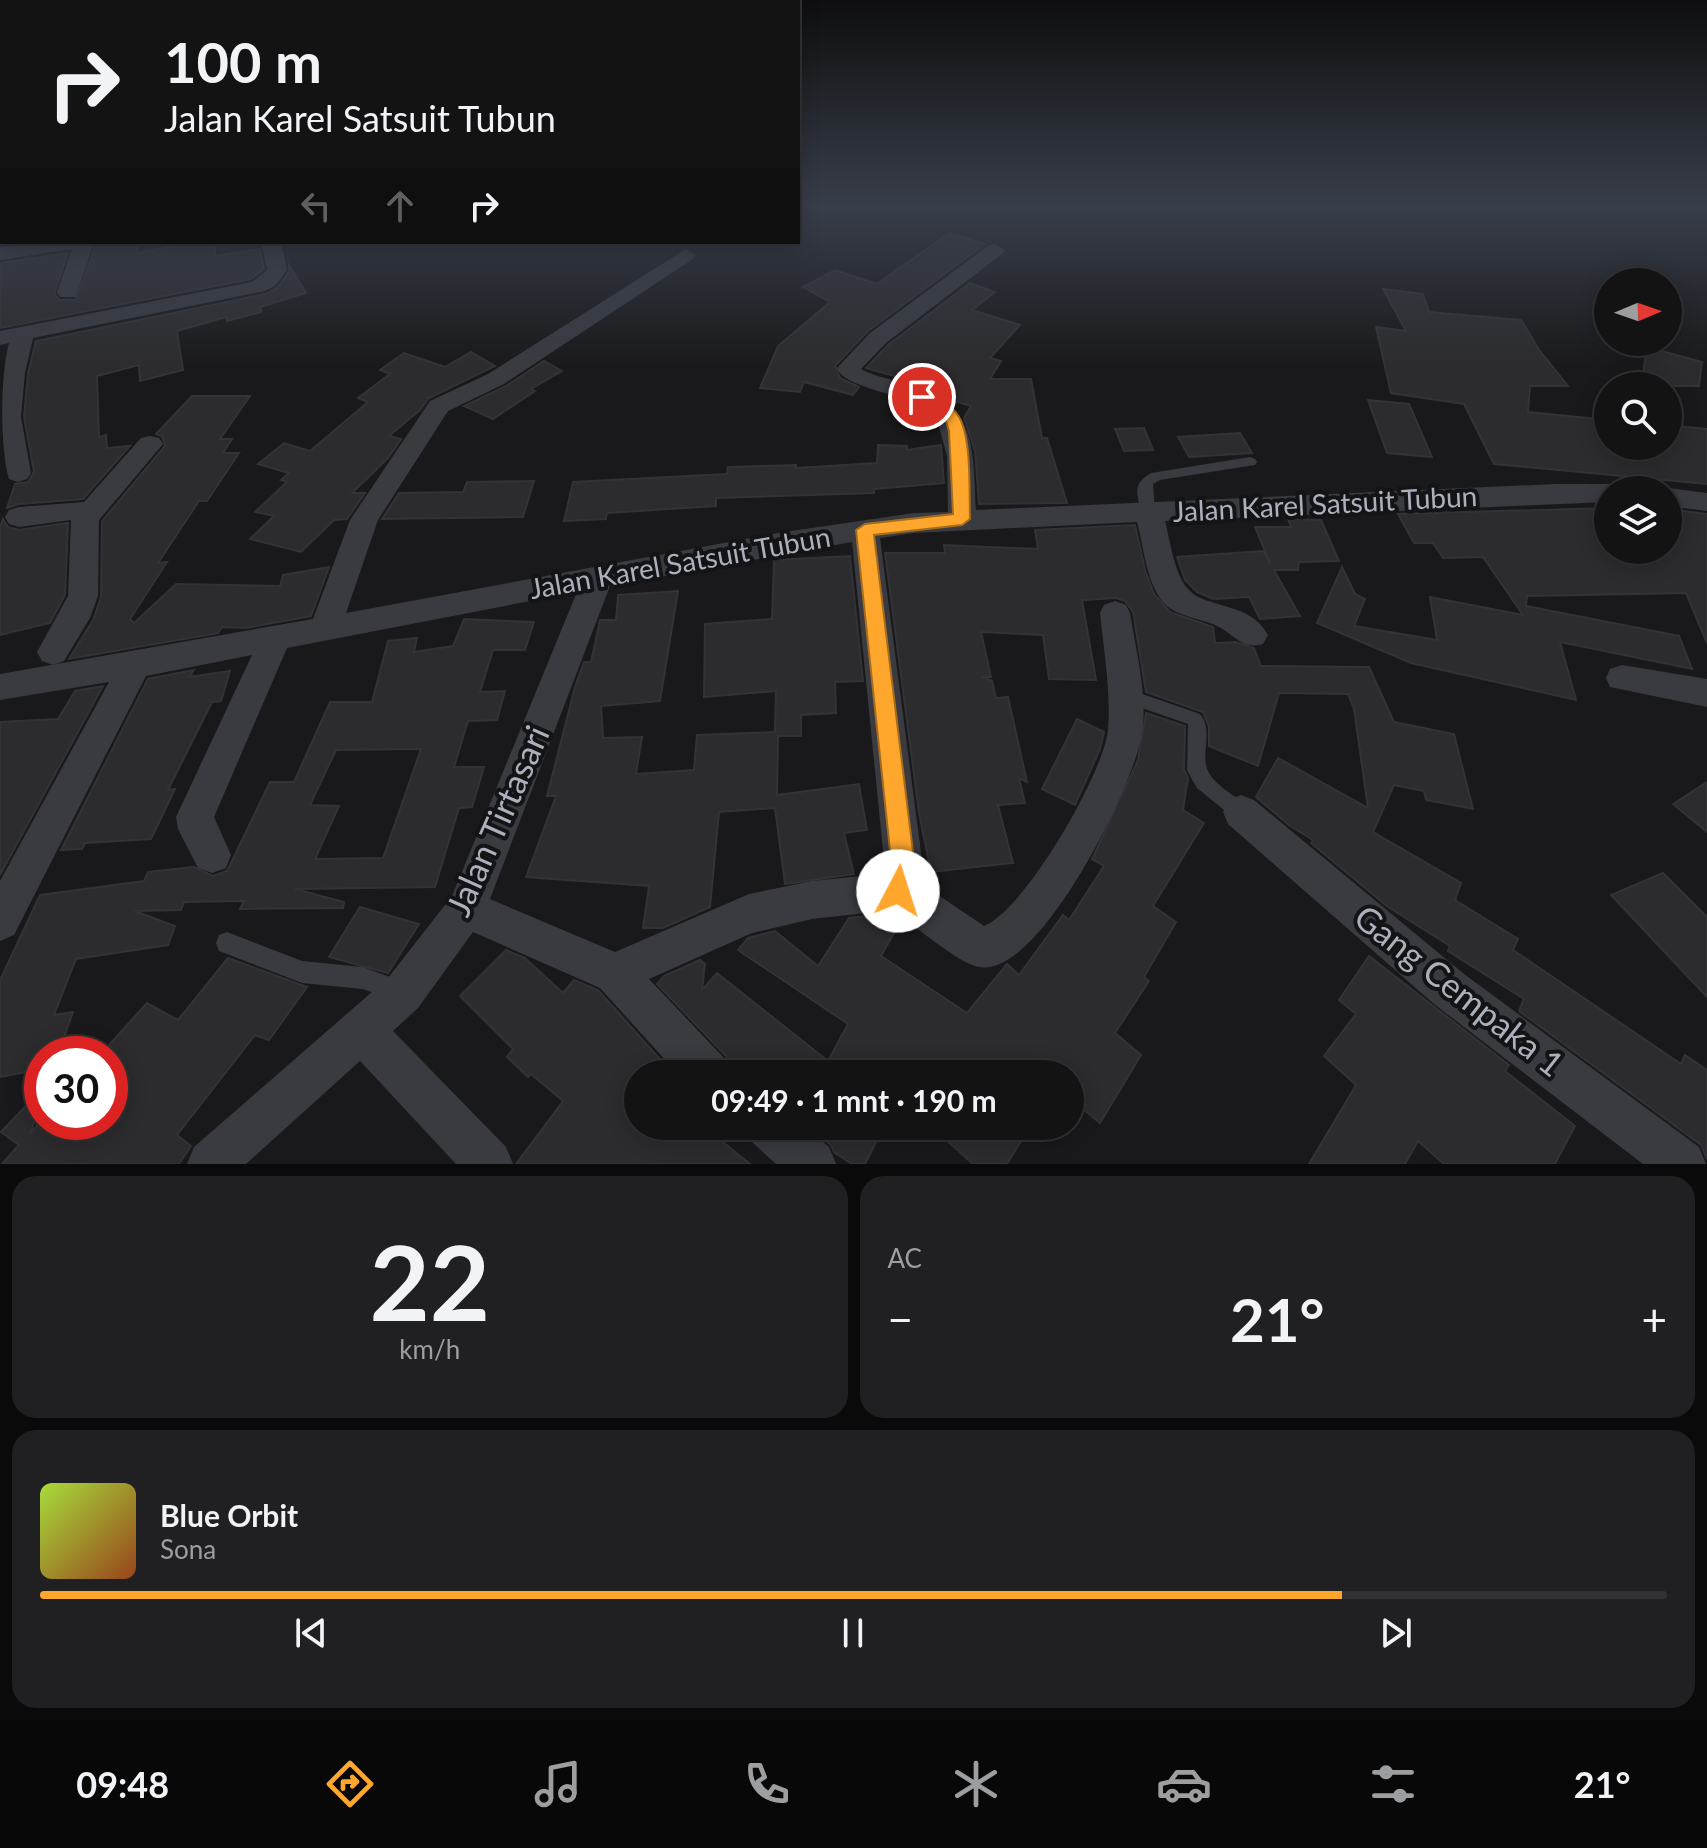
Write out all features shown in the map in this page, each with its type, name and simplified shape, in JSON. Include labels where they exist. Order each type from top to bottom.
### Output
[{"type":"street","points":[[68,292],[78,259]]},
{"type":"street","points":[[18,473],[4,419],[13,373],[11,336],[258,287],[269,281],[277,270],[275,259]]},
{"type":"street","points":[[326,627],[369,510],[439,406],[496,379],[679,259]]},
{"type":"street","points":[[962,519],[957,431],[952,416],[935,402],[859,378],[850,373],[849,368],[878,338],[983,259]]},
{"type":"street","points":[[85,518],[150,444]]},
{"type":"street","name":"Jalan Karel Satsuit Tubun","points":[[34,671],[135,665],[326,627],[865,530],[962,519],[1594,493]]},
{"type":"street","points":[[1682,499],[1707,502]]},
{"type":"street","points":[[0,663],[34,671],[74,618],[83,596],[83,511],[19,517]]},
{"type":"street","points":[[1148,512],[1170,589],[1181,601],[1231,619],[1252,635]]},
{"type":"street","points":[[865,530],[903,860],[898,891]]},
{"type":"street","name":"Jalan Tirtasari","points":[[211,1164],[403,993],[466,909],[598,578]]},
{"type":"street","points":[[615,973],[749,914],[812,900],[898,891],[980,947],[998,944],[1033,911],[1095,815],[1125,734],[1125,695],[1115,613]]},
{"type":"street","points":[[212,855],[197,829],[195,817],[275,639]]},
{"type":"street","points":[[0,921],[135,665]]},
{"type":"street","points":[[1622,678],[1707,693]]},
{"type":"street","name":"Gang Cempaka 1","points":[[1241,812],[1449,989],[1682,1164]]},
{"type":"street","points":[[466,909],[615,973],[695,1060]]},
{"type":"street","points":[[361,1030],[476,1146],[489,1164]]},
{"type":"street","points":[[784,1140],[812,1164]]},
{"type":"lane","points":[[1148,512],[1144,489],[1146,482],[1156,476],[1250,462]]},
{"type":"lane","points":[[1125,695],[1194,719],[1198,724],[1197,770],[1204,782],[1241,812]]},
{"type":"lane","points":[[227,943],[302,972],[363,978],[403,993]]},
{"type":"building","points":[[66,259],[54,294],[60,300],[76,300],[91,259],[262,259],[264,269],[251,279],[0,328],[0,263]]},
{"type":"building","points":[[912,259],[964,259],[868,331],[835,366],[840,378],[859,387],[853,395],[804,382],[800,392],[760,388],[778,346],[830,302],[803,287],[835,270],[877,284]]},
{"type":"building","points":[[289,265],[306,293],[260,307],[261,312],[227,321],[226,317],[177,331],[183,370],[140,381],[139,365],[97,376],[99,437],[106,435],[107,448],[130,446],[83,499],[19,504],[7,508],[15,484],[28,482],[34,472],[24,417],[28,373],[36,341],[266,294],[278,287],[289,272]]},
{"type":"building","points":[[970,283],[995,292],[972,310],[1020,325],[990,358],[1001,361],[990,379],[1031,379],[1042,438],[1047,438],[1067,503],[979,504],[975,451],[964,418],[971,406],[947,399],[915,382],[866,368],[888,345]]},
{"type":"building","points":[[1383,289],[1423,294],[1429,312],[1521,320],[1540,351],[1568,386],[1530,386],[1528,412],[1594,419],[1594,460],[1682,460],[1682,426],[1707,429],[1707,484],[1682,482],[1682,476],[1622,476],[1494,464],[1464,404],[1391,393],[1376,327],[1406,331]]},
{"type":"building","points":[[471,352],[495,366],[429,398],[420,410],[389,436],[401,439],[388,458],[352,493],[365,493],[347,519],[334,520],[301,552],[250,539],[274,516],[255,512],[287,482],[281,480],[289,473],[258,464],[284,443],[310,451],[368,402],[358,398],[390,374],[380,370],[404,353],[445,367]]},
{"type":"building","points":[[1646,356],[1680,356],[1702,362],[1699,386],[1682,386],[1682,372],[1643,372]]},
{"type":"building","points":[[544,361],[562,371],[531,389],[535,391],[493,419],[464,406],[506,386]]},
{"type":"building","points":[[192,396],[250,396],[220,439],[232,439],[223,453],[239,453],[207,501],[199,501],[158,563],[167,562],[130,619],[134,623],[176,584],[280,586],[283,575],[329,567],[311,616],[246,628],[222,627],[218,633],[69,659],[93,620],[101,597],[102,521],[165,446],[162,436],[156,434]]},
{"type":"building","points":[[1368,400],[1409,404],[1432,457],[1387,453]]},
{"type":"building","points":[[1144,428],[1153,450],[1124,451],[1115,429]]},
{"type":"building","points":[[1240,433],[1252,453],[1189,457],[1178,437]]},
{"type":"building","points":[[878,445],[907,446],[907,450],[941,445],[944,483],[874,489],[874,493],[716,498],[716,506],[607,513],[606,519],[564,521],[573,482],[727,474],[728,467],[796,465],[796,468],[877,463]]},
{"type":"building","points":[[534,481],[523,517],[382,519],[399,493],[463,492],[467,482]]},
{"type":"building","points":[[1594,508],[1594,564],[1682,564],[1682,511],[1707,514],[1707,643],[1686,593],[1527,596],[1526,606],[1679,636],[1692,669],[1560,642],[1576,700],[1411,663],[1317,623],[1342,567],[1355,594],[1365,599],[1354,626],[1437,640],[1430,597],[1523,615],[1483,557],[1443,558],[1433,543],[1414,543],[1398,514]]},
{"type":"building","points":[[3,519],[8,527],[19,530],[68,523],[65,595],[50,623],[0,635],[0,527]]},
{"type":"building","points":[[1288,519],[1321,520],[1339,561],[1299,562],[1298,570],[1274,570],[1300,616],[1260,619],[1249,597],[1213,599],[1197,592],[1185,580],[1177,557],[1263,551],[1270,563],[1255,527],[1291,527]]},
{"type":"building","points":[[1135,525],[1154,594],[1170,612],[1213,627],[1215,643],[1236,642],[1254,648],[1261,666],[1369,667],[1394,722],[1454,734],[1473,809],[1426,800],[1424,791],[1394,785],[1373,832],[1461,883],[1455,900],[1518,939],[1513,950],[1681,1064],[1685,1055],[1707,1070],[1707,1159],[1701,1145],[1519,1011],[1524,999],[1448,951],[1450,946],[1388,907],[1311,843],[1313,840],[1290,826],[1256,797],[1278,758],[1368,808],[1354,709],[1348,694],[1279,693],[1258,766],[1209,746],[1209,727],[1203,712],[1146,692],[1133,612],[1125,601],[1116,598],[1082,600],[1096,680],[1049,679],[1043,635],[981,632],[991,677],[982,677],[992,681],[996,698],[1008,697],[1027,782],[1019,778],[1025,803],[998,805],[1013,863],[931,872],[919,813],[885,553],[945,553],[944,545],[1038,549],[1035,530]]},
{"type":"building","points":[[850,556],[863,681],[835,682],[836,713],[801,715],[801,736],[778,736],[777,795],[859,784],[867,830],[844,833],[854,874],[785,884],[775,808],[719,812],[710,907],[663,928],[643,928],[649,886],[526,877],[556,796],[547,796],[575,687],[584,662],[591,662],[600,620],[616,620],[618,595],[678,591],[660,701],[601,706],[603,738],[642,737],[636,774],[694,770],[697,735],[775,732],[776,691],[704,697],[705,624],[772,619],[774,560]]},
{"type":"building","points":[[464,619],[534,622],[525,650],[493,650],[480,692],[505,691],[497,720],[468,721],[454,767],[484,767],[472,807],[459,808],[435,887],[295,889],[344,902],[343,908],[240,909],[244,901],[184,902],[181,910],[135,911],[175,926],[168,945],[76,959],[54,1015],[73,1012],[64,1036],[24,1036],[24,1072],[0,1077],[0,980],[40,895],[144,881],[148,872],[194,867],[213,876],[227,871],[270,782],[294,782],[330,702],[372,702],[388,641],[417,638],[414,652],[453,646]],"holes":[[[421,749],[383,858],[315,859],[339,806],[310,805],[336,750]]]},
{"type":"building","points":[[194,670],[189,677],[230,671],[221,701],[212,702],[168,790],[175,789],[151,839],[85,843],[82,849],[61,850],[148,679]]},
{"type":"building","points":[[103,686],[0,875],[0,722],[58,719],[75,691]]},
{"type":"building","points":[[1146,713],[1185,726],[1184,770],[1188,778],[1183,810],[1204,823],[1153,906],[1176,922],[1144,977],[1149,981],[1115,1033],[1141,1055],[1100,1123],[1084,1110],[1084,1060],[829,1060],[848,1024],[738,950],[748,938],[775,931],[818,966],[849,918],[866,916],[894,933],[881,956],[967,1013],[1007,964],[1019,975],[1063,915],[1069,920],[1104,866],[1092,859],[1138,760]]},
{"type":"building","points":[[1077,719],[1104,732],[1100,749],[1075,805],[1042,789]]},
{"type":"building","points":[[1707,782],[1707,832],[1673,804]]},
{"type":"building","points":[[1663,873],[1707,917],[1707,997],[1611,895]]},
{"type":"building","points":[[360,907],[419,924],[388,973],[329,957]]},
{"type":"building","points":[[506,950],[525,958],[563,993],[574,980],[598,990],[659,1058],[624,1060],[624,1140],[720,1140],[750,1164],[516,1164],[563,1101],[531,1074],[528,1077],[507,1057],[513,1049],[460,996]]},
{"type":"building","points":[[1369,956],[1509,1065],[1505,1071],[1575,1126],[1555,1164],[1444,1164],[1418,1141],[1405,1164],[1309,1164],[1356,1085],[1324,1056],[1356,1014],[1339,1000]]},
{"type":"building","points":[[228,958],[307,987],[269,1040],[255,1035],[177,1135],[191,1146],[179,1164],[2,1164],[19,1145],[1,1132],[24,1108],[24,1140],[128,1140],[128,1036],[117,1036],[147,1003],[178,1020]]},
{"type":"building","points":[[700,960],[705,964],[702,990],[717,973],[827,1060],[728,1060],[657,984],[664,976]]},
{"type":"building","points":[[825,1140],[877,1140],[865,1164],[852,1164],[834,1152]]},
{"type":"building","points":[[946,1140],[1021,1141],[1007,1164],[973,1164]]},
{"type":"route","points":[[898,891],[903,860],[865,530],[962,519],[957,431],[952,416],[935,402],[922,397]]}]
